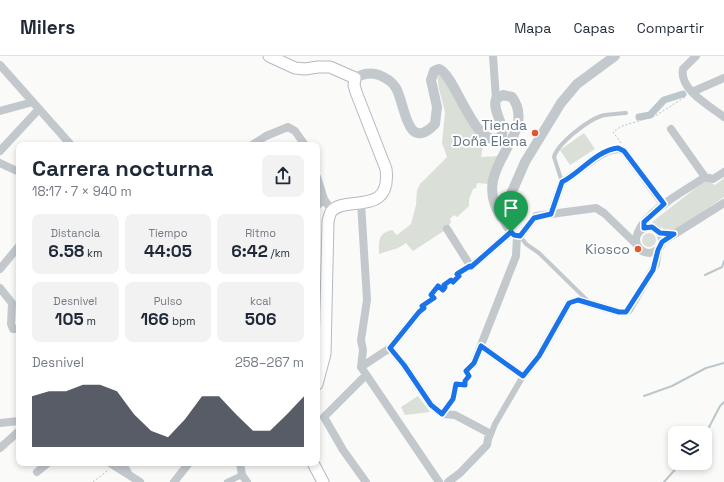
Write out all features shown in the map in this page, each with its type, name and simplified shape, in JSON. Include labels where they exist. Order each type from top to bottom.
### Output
[{"type":"main road","points":[[270,56],[294,68],[305,69],[330,67],[355,78],[354,85],[356,92],[386,169],[388,181],[382,194],[369,202],[339,207],[332,211],[328,221],[321,313],[325,354],[320,373]]},
{"type":"main road","points":[[315,466],[323,482]]},
{"type":"street","points":[[355,78],[361,75],[376,74],[387,78],[396,86],[407,124],[413,131],[423,132],[435,124],[437,107],[431,80],[434,71],[439,69],[446,74],[470,117],[487,137],[492,140],[502,136],[503,130],[494,104],[496,99],[493,56]]},
{"type":"street","points":[[501,218],[525,162],[561,103],[577,84],[616,56]]},
{"type":"street","points":[[696,56],[685,65],[682,73],[684,82],[692,92],[724,117]]},
{"type":"street","points":[[0,65],[69,142]]},
{"type":"street","points":[[692,92],[724,78]]},
{"type":"street","points":[[474,363],[516,256],[516,234],[501,218],[494,206],[492,193],[493,176],[515,135],[518,126],[518,114],[516,103],[512,97],[503,95],[496,99]]},
{"type":"street","points":[[0,111],[33,102]]},
{"type":"street","points":[[0,151],[39,109]]},
{"type":"street","points":[[257,142],[266,136],[288,127],[295,131],[302,142]]},
{"type":"street","points":[[671,128],[705,177],[713,179],[724,172]]},
{"type":"street","points":[[551,214],[562,182],[571,177],[592,160],[614,149],[624,151],[664,204]]},
{"type":"street","points":[[0,163],[16,171]]},
{"type":"street","points":[[656,264],[638,248],[640,232],[664,204],[705,177]]},
{"type":"street","points":[[320,186],[324,199],[332,211]]},
{"type":"street","points":[[320,203],[324,199]]},
{"type":"street","points":[[361,203],[367,300],[361,340],[363,350],[361,367],[439,482]]},
{"type":"street","points":[[448,482],[460,473],[487,445],[495,424],[523,376],[539,356],[569,303],[578,300],[590,302],[619,312],[626,312],[656,264],[658,250],[662,242],[724,203]]},
{"type":"street","points":[[447,229],[471,267],[516,234],[534,218],[551,214],[596,208],[604,213],[624,232],[640,232],[652,227],[660,233],[674,234]]},
{"type":"street","points":[[660,233],[662,242]]},
{"type":"street","points":[[0,269],[16,250]]},
{"type":"street","points":[[645,253],[658,250]]},
{"type":"street","points":[[0,288],[12,303],[11,324],[14,329],[16,329]]},
{"type":"street","points":[[361,367],[390,348],[419,312]]},
{"type":"street","points":[[481,346],[523,376]]},
{"type":"street","points":[[390,348],[404,365],[431,405],[442,414],[455,415],[489,433],[487,445]]},
{"type":"street","points":[[366,375],[324,417],[342,450],[366,482]]},
{"type":"street","points":[[0,423],[16,421]]},
{"type":"street","points":[[0,448],[16,433]]},
{"type":"street","points":[[37,472],[44,466]]},
{"type":"street","points":[[115,466],[140,482]]},
{"type":"street","points":[[125,466],[130,476]]},
{"type":"street","points":[[174,482],[187,466]]},
{"type":"street","points":[[240,466],[242,475],[247,482]]},
{"type":"street","points":[[227,482],[242,475]]},
{"type":"lane","points":[[562,182],[554,157],[559,147],[586,124],[601,116],[626,113]]},
{"type":"lane","points":[[516,234],[526,244],[539,253],[575,290],[590,302]]},
{"type":"path","points":[[614,149],[622,143],[613,132],[622,126],[655,116],[692,92]]},
{"type":"path","points":[[419,312],[424,308],[422,306],[434,298],[431,295],[438,286],[443,290],[445,287],[444,285],[451,280],[453,282],[459,276],[457,274],[470,266]]},
{"type":"path","points":[[442,414],[453,399],[456,384],[465,385],[465,381],[469,376],[466,371],[474,363]]},
{"type":"path","points":[[93,482],[110,466]]},
{"type":"shaded area","points":[[439,73],[484,141],[481,157],[500,156],[489,184],[477,183],[476,188],[473,189],[469,199],[469,206],[457,217],[454,215],[450,219],[451,222],[447,229],[413,251],[406,243],[398,248],[379,254],[379,241],[384,233],[392,230],[397,235],[411,224],[416,205],[417,190],[420,184],[447,157],[442,143],[445,112],[439,89],[437,74]]},
{"type":"shaded area","points":[[584,133],[595,149],[570,165],[560,150]]},
{"type":"shaded area","points":[[724,178],[724,197],[677,230],[666,230],[652,222],[706,180],[715,185]]},
{"type":"shaded area","points":[[646,233],[652,233],[656,237],[656,243],[652,247],[646,247],[642,243],[642,237]]},
{"type":"shaded area","points":[[418,396],[430,412],[405,415],[401,407]]},
{"type":"waterway","points":[[639,117],[650,115],[664,100],[683,94]]},
{"type":"waterway","points":[[705,275],[722,267],[724,261]]},
{"type":"waterway","points":[[644,396],[672,386],[706,368],[724,363]]},
{"type":"waterway","points":[[710,426],[720,406],[724,402]]},
{"type":"waterway","points":[[664,482],[675,470]]},
{"type":"place","name":"Tienda Doña Elena","points":[[535,133]]},
{"type":"place","name":"Kiosco","points":[[638,249]]},
{"type":"route","points":[[618,148],[624,151],[664,204],[644,222],[644,228],[652,227],[660,233],[674,234],[662,242],[658,250],[656,264],[637,293],[629,310],[626,312],[619,312],[590,302],[578,300],[569,303],[539,356],[523,376],[481,346],[474,363],[466,371],[469,376],[465,381],[465,385],[456,384],[453,399],[442,414],[431,405],[417,382],[390,348],[419,312],[424,308],[422,306],[434,298],[431,295],[438,286],[443,290],[445,287],[444,285],[451,280],[453,282],[459,276],[457,274],[470,266],[471,267],[511,232],[514,235],[520,236],[536,216],[551,214],[562,182],[571,177],[592,160],[618,148]]}]
